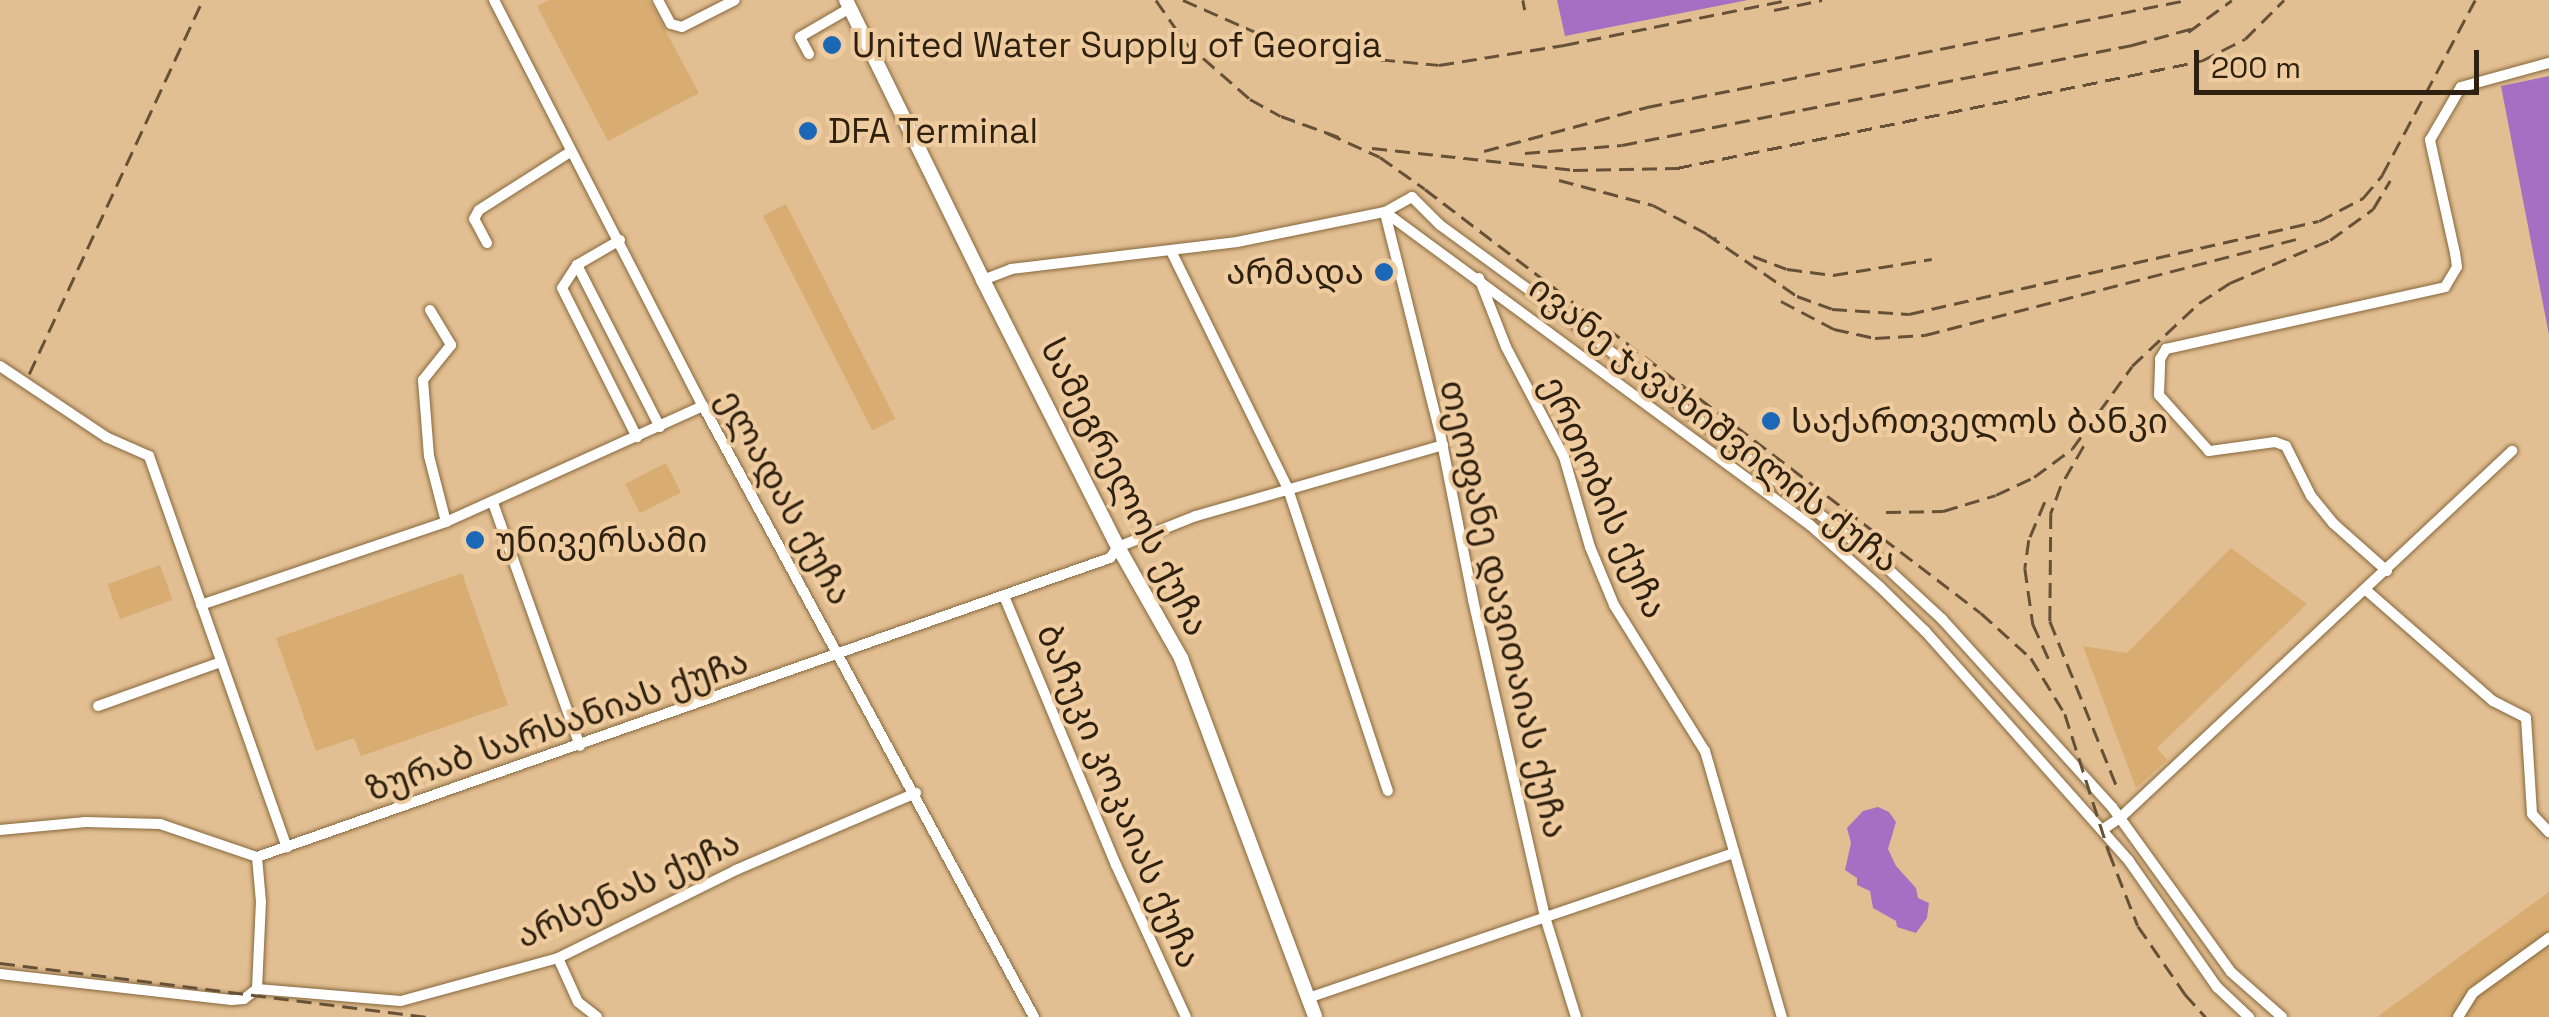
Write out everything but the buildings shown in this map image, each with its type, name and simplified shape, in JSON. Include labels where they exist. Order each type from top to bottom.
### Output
[{"type":"main road","name":"სამეგრელოს ქუჩა","points":[[848,3],[1118,547],[1181,658],[1316,1017]]},
{"type":"street","name":"ელადას ქუჩა","points":[[494,0],[703,406],[1034,1017]]},
{"type":"street","points":[[658,0],[671,24],[682,27],[734,0]]},
{"type":"street","points":[[833,0],[848,3]]},
{"type":"street","points":[[809,54],[800,37],[848,3]]},
{"type":"street","points":[[2387,571],[2334,523],[2312,496],[2286,446],[2275,442],[2208,450],[2159,395],[2160,359],[2166,348],[2445,287],[2457,267],[2430,140],[2461,86],[2495,74],[2549,63]]},
{"type":"street","points":[[487,242],[474,219],[479,210],[570,152]]},
{"type":"street","points":[[983,280],[1011,269],[1171,251],[1385,212],[1412,197],[1440,225],[1624,361],[1875,557],[1942,619],[2120,818],[2231,972],[2282,1017]]},
{"type":"street","name":"ივანე ჯავახიშვილის ქუჩა","points":[[1385,212],[1810,525],[1880,587],[1925,631],[2138,872],[2217,987],[2248,1017]]},
{"type":"street","name":"თეოფანე დავითაიას ქუჩა","points":[[1385,212],[1443,445],[1480,634],[1545,917],[1576,1017]]},
{"type":"street","points":[[620,240],[577,265],[562,288],[637,438]]},
{"type":"street","points":[[1171,251],[1288,489],[1388,791]]},
{"type":"street","points":[[577,265],[660,427]]},
{"type":"street","name":"ერთობის ქუჩა","points":[[1478,277],[1506,346],[1564,457],[1590,547],[1614,605],[1705,752],[1782,1017]]},
{"type":"street","points":[[430,310],[451,345],[424,380],[429,456],[446,522]]},
{"type":"street","points":[[0,366],[106,437],[149,456],[287,848]]},
{"type":"street","points":[[201,605],[446,522],[703,406]]},
{"type":"street","name":"ზურაბ სარსანიას ქუჩა","points":[[257,857],[1110,558],[1118,547],[1196,516],[1443,445]]},
{"type":"street","points":[[2102,830],[2120,818],[2512,451]]},
{"type":"street","points":[[493,503],[580,746]]},
{"type":"street","points":[[2366,590],[2493,701],[2526,718],[2532,814],[2549,832]]},
{"type":"street","name":"ბაჩუკი კოკაიას ქუჩა","points":[[1004,596],[1186,1017]]},
{"type":"street","points":[[98,706],[222,662]]},
{"type":"street","name":"არსენას ქუჩა","points":[[0,974],[232,1000],[244,999],[256,989],[388,1004],[558,958],[736,870],[916,793]]},
{"type":"street","points":[[0,830],[86,822],[160,824],[257,857],[261,902],[256,989]]},
{"type":"street","points":[[1308,998],[1732,854]]},
{"type":"street","points":[[2458,1017],[2473,993],[2549,938]]},
{"type":"street","points":[[558,958],[578,1002],[596,1017]]},
{"type":"shaded area","points":[[549,0],[649,0],[699,93],[608,141],[537,6]]},
{"type":"shaded area","points":[[1557,0],[1748,0],[1565,36]]},
{"type":"shaded area","points":[[2549,76],[2549,335],[2501,86]]},
{"type":"shaded area","points":[[786,204],[895,419],[872,431],[763,216]]},
{"type":"shaded area","points":[[666,463],[681,492],[640,513],[625,484]]},
{"type":"shaded area","points":[[2231,548],[2307,604],[2157,748],[2167,760],[2136,788],[2083,646],[2127,653]]},
{"type":"shaded area","points":[[160,565],[173,600],[120,619],[107,584]]},
{"type":"shaded area","points":[[462,573],[508,705],[361,756],[354,738],[316,751],[276,638]]},
{"type":"shaded area","points":[[1878,807],[1889,812],[1896,822],[1888,849],[1896,866],[1916,888],[1918,898],[1929,903],[1927,918],[1916,933],[1897,927],[1896,921],[1873,908],[1870,891],[1857,885],[1857,878],[1845,870],[1851,843],[1847,828],[1863,811]]},
{"type":"shaded area","points":[[2549,892],[2549,1017],[2377,1017]]},
{"type":"railway","points":[[29,374],[203,0]]},
{"type":"railway","points":[[1156,0],[1186,43],[1250,99],[1281,116],[1339,137]]},
{"type":"railway","points":[[1183,0],[1267,37],[1334,55],[1439,65],[1564,45],[1788,0]]},
{"type":"railway","points":[[1523,0],[1525,10]]},
{"type":"railway","points":[[1774,10],[1822,0]]},
{"type":"railway","points":[[1484,151],[1647,107],[2187,0]]},
{"type":"railway","points":[[2188,32],[2232,0]]},
{"type":"railway","points":[[1372,148],[1573,170],[1677,168],[2201,61],[2245,39],[2284,0]]},
{"type":"railway","points":[[1707,234],[1797,296],[1832,309],[1909,314],[2319,221],[2363,198],[2382,175],[2475,0]]},
{"type":"railway","points":[[1525,153],[1622,145],[2132,45],[2197,27]]},
{"type":"railway","points":[[1327,133],[1380,157],[1425,189],[1981,613],[2031,658],[2065,714],[2109,852],[2138,926],[2185,994],[2206,1017]]},
{"type":"railway","points":[[1559,180],[1653,205],[1717,239]]},
{"type":"railway","points":[[1886,512],[1943,511],[1996,495],[2034,477],[2072,449],[2132,366],[2199,303],[2230,283],[2330,240],[2373,209],[2390,181]]},
{"type":"railway","points":[[1781,301],[1834,329],[1875,338],[1925,335],[2296,239]]},
{"type":"railway","points":[[1753,256],[1787,269],[1833,275],[1932,259]]},
{"type":"railway","points":[[2084,446],[2061,486],[2051,514],[2050,621],[2118,789]]},
{"type":"railway","points":[[2045,502],[2029,540],[2025,568],[2033,624],[2051,664]]},
{"type":"railway","points":[[0,963],[428,1017]]},
{"type":"place","name":"United Water Supply of Georgia","points":[[832,45]]},
{"type":"place","name":"DFA Terminal","points":[[808,131]]},
{"type":"place","name":"არმადა","points":[[1384,272]]},
{"type":"place","name":"საქართველოს ბანკი","points":[[1771,421]]},
{"type":"place","name":"უნივერსამი","points":[[475,540]]}]
